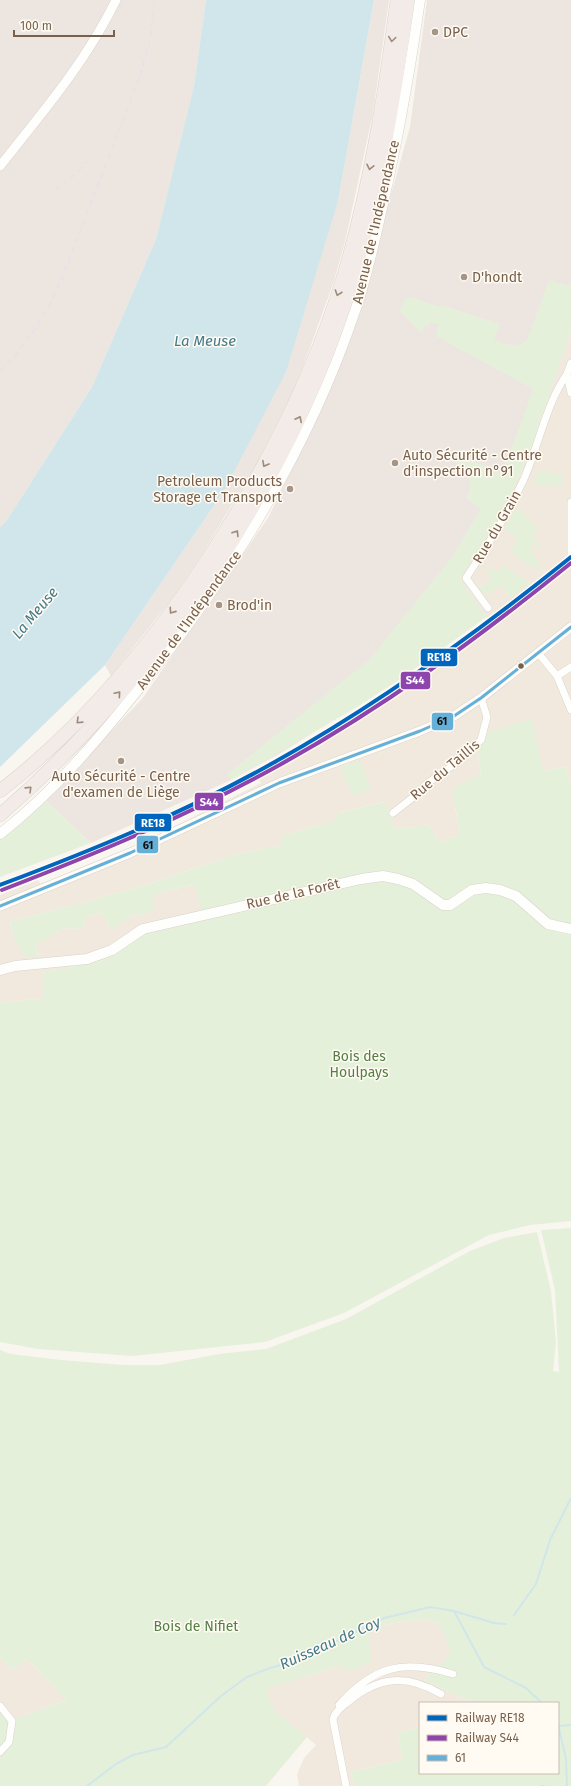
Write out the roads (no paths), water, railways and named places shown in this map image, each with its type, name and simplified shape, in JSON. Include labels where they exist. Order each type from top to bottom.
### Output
[{"type":"highway","points":[[0,791],[21,774],[83,717],[141,650],[187,590],[232,521],[266,462],[294,406],[322,339],[343,278],[359,216],[385,87],[397,0]]},
{"type":"highway","points":[[0,815],[59,760],[120,692],[177,621],[240,527],[275,466],[303,411],[334,336],[352,280],[368,219],[395,89],[408,0]]},
{"type":"main road","name":"Avenue de l'Indépendance","points":[[0,834],[12,826],[74,764],[116,717],[170,650],[216,587],[246,540],[274,492],[309,425],[344,344],[369,266],[392,165],[414,47],[420,0]]},
{"type":"main road","name":"Rue de la Forêt","points":[[0,970],[15,966],[87,959],[112,950],[143,929],[361,879],[383,876],[413,884],[443,905],[450,905],[472,890],[486,888],[500,890],[516,896],[548,924],[571,929]]},
{"type":"street","points":[[0,166],[76,68],[99,32],[116,0]]},
{"type":"street","points":[[571,363],[566,374],[571,393]]},
{"type":"street","name":"Rue du Grain","points":[[488,608],[466,578],[505,518],[524,480],[556,389],[566,374]]},
{"type":"street","points":[[571,502],[571,558]]},
{"type":"street","points":[[0,906],[130,853],[279,783],[420,731],[454,716],[481,698],[571,627]]},
{"type":"street","points":[[538,653],[557,676],[571,710]]},
{"type":"street","points":[[557,676],[571,667]]},
{"type":"street","name":"Rue du Taillis","points":[[393,813],[420,791],[424,785],[456,763],[481,740],[487,717],[481,698]]},
{"type":"street","points":[[346,1786],[333,1718],[338,1706],[348,1695],[379,1673],[406,1667],[422,1666],[453,1674]]},
{"type":"street","points":[[333,1718],[361,1692],[392,1681],[411,1681],[422,1684],[441,1694]]},
{"type":"street","points":[[0,1706],[12,1721],[9,1742],[0,1752]]},
{"type":"water","name":"La Meuse","points":[[206,0],[374,0],[338,201],[286,372],[224,491],[105,665],[0,767],[0,527],[7,520],[92,387],[156,239],[194,86]]},
{"type":"waterway","points":[[514,1615],[536,1584],[550,1540],[571,1498]]},
{"type":"waterway","name":"Ruisseau de Coy","points":[[87,1786],[116,1764],[133,1755],[166,1747],[221,1696],[247,1677],[270,1668],[298,1660],[384,1618],[430,1607],[454,1611],[484,1667],[526,1688],[541,1702]]},
{"type":"waterway","points":[[454,1611],[494,1623],[506,1624]]},
{"type":"waterway","points":[[559,1726],[571,1725]]},
{"type":"waterway","points":[[559,1728],[566,1759],[567,1786]]},
{"type":"railway","points":[[0,371],[10,361],[36,328],[50,304],[62,278],[141,73],[151,35],[154,0]]},
{"type":"railway","points":[[55,190],[76,174],[90,158]]},
{"type":"rail line","name":"RE18","points":[[0,885],[70,858],[173,814],[273,763],[351,717],[389,692],[500,613],[571,557]]},
{"type":"rail line","name":"S44","points":[[2,890],[140,834],[241,786],[313,746],[390,698],[464,646],[571,563]]},
{"type":"place","name":"DPC","points":[[435,32]]},
{"type":"place","name":"D'hondt","points":[[464,277]]},
{"type":"place","name":"Auto Sécurité - Centre d'inspection n°91","points":[[395,463]]},
{"type":"place","name":"Petroleum Products Storage et Transport","points":[[290,489]]},
{"type":"place","name":"Brod'in","points":[[219,605]]},
{"type":"place","name":"Auto Sécurité - Centre d'examen de Liège","points":[[121,761]]},
{"type":"park label","name":"Bois des Houlpays","points":[[359,1064]]},
{"type":"park label","name":"Bois de Nifiet","points":[[196,1626]]}]
